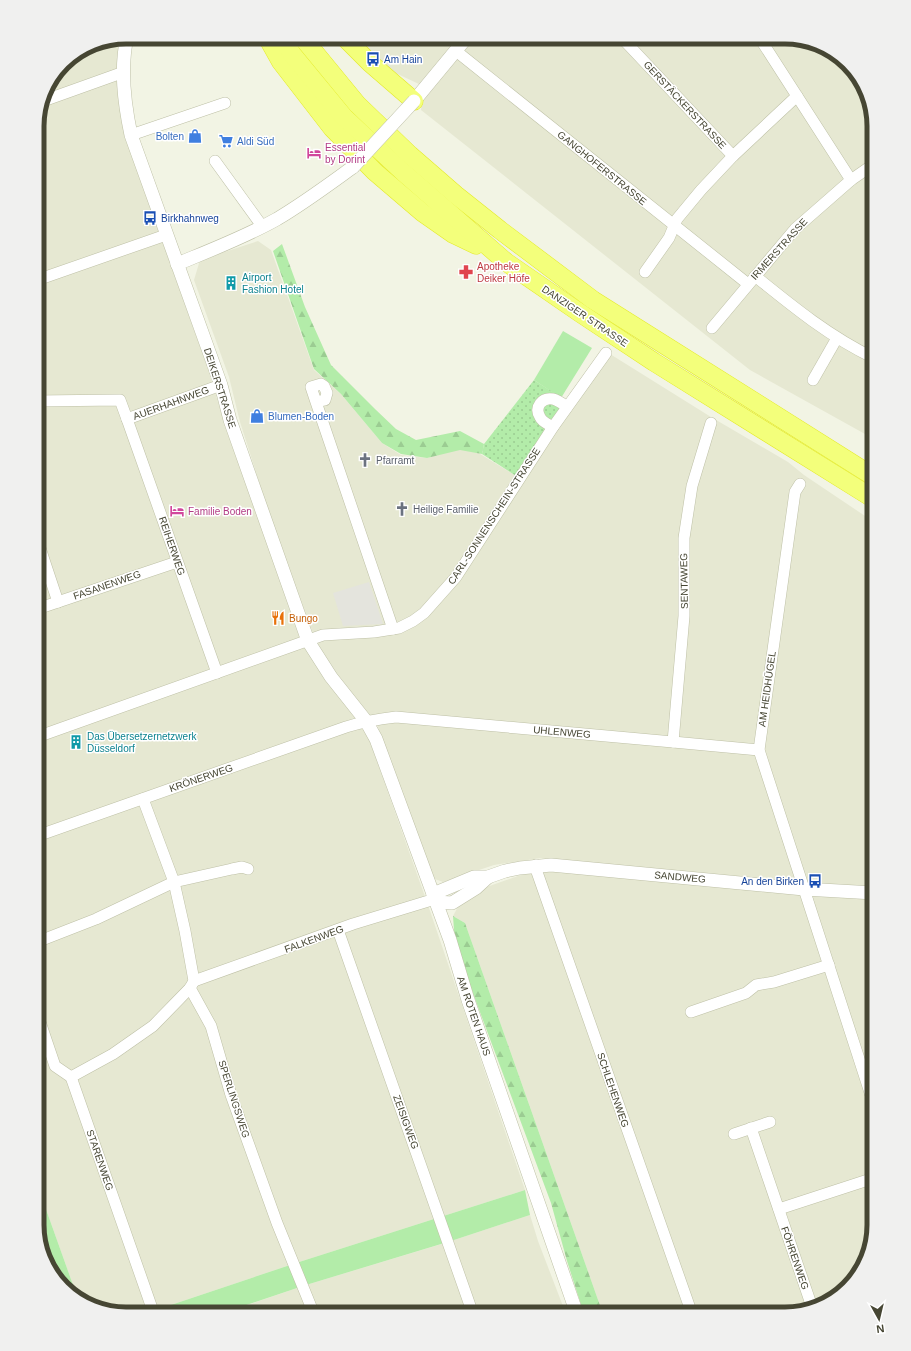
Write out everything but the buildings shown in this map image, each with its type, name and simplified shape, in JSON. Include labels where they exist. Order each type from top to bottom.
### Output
[{"type":"highway","points":[[271,44],[281,62],[332,128],[375,172],[423,213],[453,234],[506,262]]},
{"type":"highway","name":"DANZIGER STRASSE","points":[[286,44],[292,54],[344,117],[404,174],[506,262],[654,362],[867,495]]},
{"type":"highway","name":"DANZIGER STRASSE","points":[[308,44],[362,109],[410,155],[456,195],[500,230],[593,300],[867,473]]},
{"type":"highway","points":[[351,44],[370,63],[414,101]]},
{"type":"street","name":"DEIKERSTRASSE","points":[[126,44],[124,72],[124,101],[131,134],[221,385],[230,420],[308,641],[331,677],[366,721]]},
{"type":"street","points":[[177,264],[228,244],[262,226],[307,201],[352,167],[414,101],[461,44]]},
{"type":"street","name":"GERSTÄCKERSTRASSE","points":[[628,44],[733,156]]},
{"type":"street","points":[[764,44],[851,180]]},
{"type":"street","name":"GANGHOFERSTRASSE","points":[[456,51],[674,226],[837,338],[867,354]]},
{"type":"street","points":[[49,99],[124,72]]},
{"type":"street","points":[[645,272],[670,238],[677,219],[733,156],[797,96]]},
{"type":"street","points":[[131,134],[225,103]]},
{"type":"street","points":[[215,160],[262,226]]},
{"type":"street","name":"IRMERSTRASSE","points":[[712,328],[795,229],[851,180],[867,169]]},
{"type":"street","points":[[44,278],[166,235]]},
{"type":"street","points":[[813,380],[837,338]]},
{"type":"street","name":"CARL-SONNENSCHEIN-STRASSE","points":[[308,641],[323,635],[374,632],[393,629],[406,625],[419,617],[452,582],[552,427],[606,353]]},
{"type":"street","name":"AUERHAHNWEG","points":[[44,401],[120,400],[127,418],[221,385]]},
{"type":"street","points":[[552,427],[540,418],[538,414],[539,405],[542,401],[552,399],[567,407]]},
{"type":"street","points":[[316,402],[393,629]]},
{"type":"street","name":"REIHERWEG","points":[[127,418],[217,673]]},
{"type":"street","name":"SENTAWEG","points":[[673,742],[684,616],[684,538],[692,486],[710,424]]},
{"type":"street","name":"AM HEIDHÜGEL","points":[[800,484],[795,492],[759,750],[804,889]]},
{"type":"street","points":[[44,560],[58,602]]},
{"type":"street","name":"FASANENWEG","points":[[44,607],[177,562]]},
{"type":"street","points":[[44,735],[308,641]]},
{"type":"street","name":"UHLENWEG","points":[[366,721],[396,718],[759,750]]},
{"type":"street","name":"KRÖNERWEG","points":[[44,834],[366,721]]},
{"type":"street","name":"AM ROTEN HAUS","points":[[366,721],[376,739],[450,940],[468,1000],[575,1307]]},
{"type":"street","name":"SPERLINGSWEG","points":[[143,799],[174,882],[185,931],[192,985],[211,1026],[231,1095],[275,1216],[311,1307]]},
{"type":"street","name":"SANDWEG","points":[[435,898],[474,878],[488,877],[505,871],[536,865],[551,865],[804,889],[867,893]]},
{"type":"street","name":"SCHLEHENWEG","points":[[536,865],[690,1307]]},
{"type":"street","points":[[44,939],[96,919],[174,882],[232,868],[242,867],[248,869]]},
{"type":"street","name":"SANDWEG","points":[[452,902],[476,888],[488,877]]},
{"type":"street","points":[[804,889],[867,1083]]},
{"type":"street","points":[[435,898],[452,902],[450,911],[453,931],[450,940]]},
{"type":"street","name":"FALKENWEG","points":[[71,1077],[113,1054],[153,1026],[192,985],[338,930],[435,898]]},
{"type":"street","name":"ZEISIGWEG","points":[[338,930],[442,1224],[470,1307]]},
{"type":"street","points":[[691,1012],[746,992],[756,985],[774,982],[829,965]]},
{"type":"street","points":[[44,1034],[55,1066],[71,1077]]},
{"type":"street","name":"STARENWEG","points":[[71,1077],[152,1307]]},
{"type":"street","points":[[734,1134],[770,1122]]},
{"type":"street","name":"FÖHRENWEG","points":[[751,1128],[811,1303]]},
{"type":"street","points":[[779,1209],[867,1180]]},
{"type":"shaded area","points":[[121,44],[125,137],[209,372],[227,432],[299,629],[369,739],[428,905],[525,1190],[296,1263],[165,1307],[121,1307],[100,1303],[90,1299],[74,1288],[44,1204],[44,121],[48,100],[52,90],[68,68],[90,52],[100,48]]},
{"type":"shaded area","points":[[362,44],[453,44],[421,85],[387,69]]},
{"type":"shaded area","points":[[464,44],[790,44],[811,48],[821,52],[839,64],[850,76],[861,95],[867,126],[867,435],[750,370],[421,110],[422,98]]},
{"type":"shaded area","points":[[258,241],[271,250],[314,370],[341,394],[382,443],[401,455],[427,458],[467,446],[516,476],[610,354],[711,417],[788,462],[804,475],[867,517],[867,887],[541,858],[494,865],[443,882],[432,878],[377,724],[338,676],[317,644],[275,532],[240,422],[229,377],[194,280],[200,260]]},
{"type":"shaded area","points":[[369,582],[383,624],[343,626],[333,593]]},
{"type":"shaded area","points":[[541,868],[867,896],[867,1225],[861,1256],[850,1275],[843,1283],[826,1296],[816,1301],[785,1307],[601,1307],[465,923],[453,916],[460,903],[481,889]]},
{"type":"shaded area","points":[[530,1215],[538,1241],[563,1307],[242,1307],[306,1285],[445,1243]]},
{"type":"green space","points":[[282,244],[305,307],[331,365],[396,429],[416,440],[460,431],[484,444],[482,454],[460,450],[427,458],[401,454],[382,443],[341,394],[314,369],[273,251]]},
{"type":"green space","points":[[563,331],[592,348],[561,398],[534,380]]},
{"type":"green space","points":[[534,380],[565,400],[516,476],[482,454],[484,444]]},
{"type":"green space","points":[[453,916],[465,923],[601,1307],[582,1307],[551,1203],[455,945]]},
{"type":"green space","points":[[525,1190],[530,1215],[451,1241],[306,1285],[241,1307],[165,1307],[296,1263]]},
{"type":"green space","points":[[44,1204],[74,1288],[61,1275],[50,1256],[45,1235]]},
{"type":"place","name":"Am Hain","points":[[373,59]]},
{"type":"place","name":"Bolten","points":[[195,136]]},
{"type":"place","name":"Aldi Süd","points":[[226,141]]},
{"type":"place","name":"Essential by Dorint","points":[[314,153]]},
{"type":"place","name":"Birkhahnweg","points":[[150,218]]},
{"type":"place","name":"Apotheke Deiker Höfe","points":[[466,272]]},
{"type":"place","name":"Airport Fashion Hotel","points":[[231,283]]},
{"type":"place","name":"Blumen-Boden","points":[[257,416]]},
{"type":"place","name":"Pfarramt","points":[[365,460]]},
{"type":"place","name":"Heilige Familie","points":[[402,509]]},
{"type":"place","name":"Familie Boden","points":[[177,511]]},
{"type":"place","name":"Bungo","points":[[278,618]]},
{"type":"place","name":"Das Übersetzernetzwerk Düsseldorf","points":[[76,742]]},
{"type":"place","name":"An den Birken","points":[[815,881]]}]
